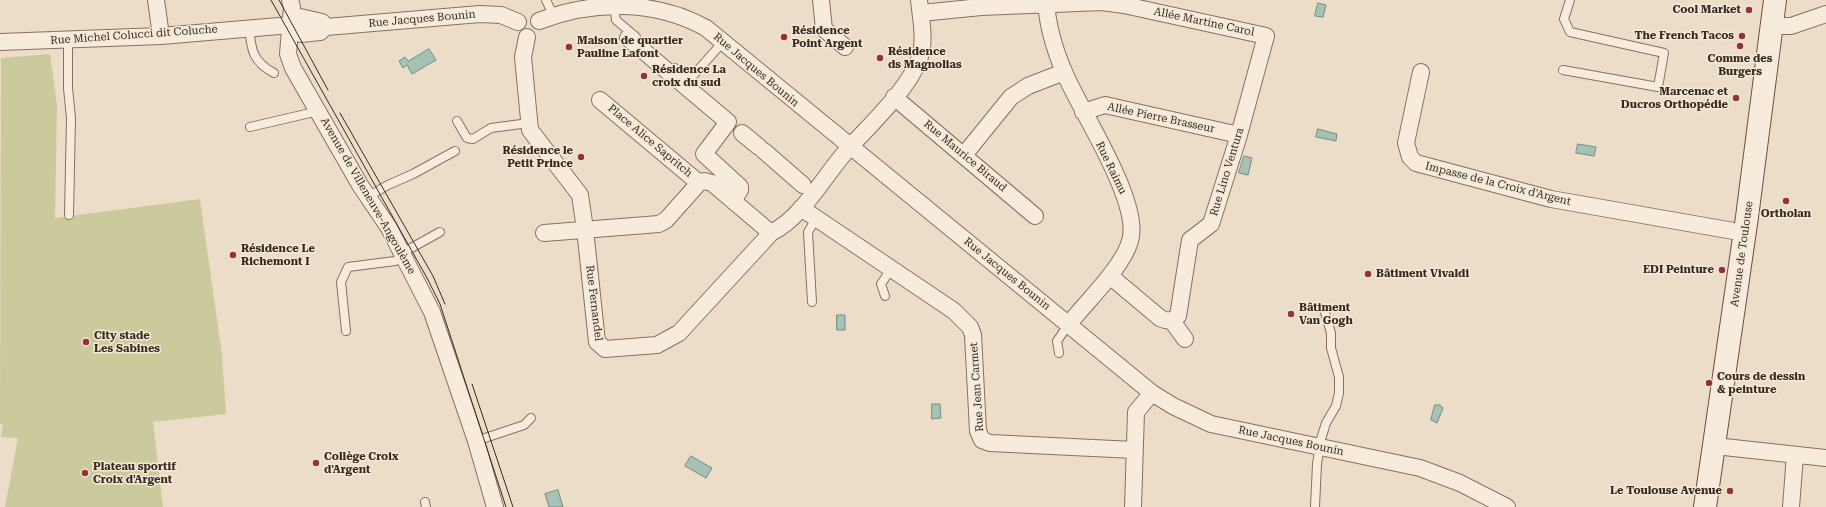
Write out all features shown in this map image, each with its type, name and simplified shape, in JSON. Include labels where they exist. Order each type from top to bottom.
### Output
[{"type":"main road","name":"Avenue de Toulouse","points":[[1706,507],[1745,233],[1775,0]]},
{"type":"street","name":"Avenue de Villeneuve-Angoulème","points":[[290,0],[296,29],[288,54],[293,68],[360,185],[404,255],[432,312],[476,441],[496,507]]},
{"type":"street","points":[[821,0],[824,29],[845,46]]},
{"type":"street","points":[[159,1],[161,36]]},
{"type":"street","name":"Allée Martine Carol","points":[[920,6],[981,7],[1046,3],[1102,2],[1124,5],[1266,36]]},
{"type":"street","name":"Rue Jacques Bounin","points":[[268,26],[320,32],[326,27],[480,14],[501,15],[518,22],[526,15],[546,18],[580,8],[623,3],[662,8],[677,13],[706,28],[1152,393],[1173,406],[1211,424],[1420,468],[1460,483],[1507,507]]},
{"type":"street","name":"Rue Raimu","points":[[1046,3],[1054,42],[1064,72],[1083,112],[1120,182],[1128,203],[1131,228],[1131,240],[1110,276],[1069,324]]},
{"type":"street","name":"Rue Fernandel","points":[[527,38],[523,57],[529,123],[533,136],[578,191],[585,230],[597,342],[605,349],[657,345],[679,333],[771,233],[782,228],[801,208],[850,147],[911,77],[923,47],[920,6]]},
{"type":"street","points":[[1772,26],[1791,26],[1826,14]]},
{"type":"street","points":[[518,22],[519,32],[527,38],[532,37],[540,30],[546,18]]},
{"type":"street","name":"Rue Michel Colucci dit Coluche","points":[[0,42],[161,36],[268,26]]},
{"type":"street","name":"Rue Lino Ventura","points":[[1172,321],[1178,316],[1181,304],[1190,240],[1211,224],[1239,135],[1266,36]]},
{"type":"street","points":[[628,38],[803,185]]},
{"type":"street","points":[[964,155],[1012,97],[1019,91],[1064,72]]},
{"type":"street","name":"Impasse de la Croix d'Argent","points":[[1422,72],[1406,143],[1410,157],[1416,163],[1551,199],[1745,233]]},
{"type":"street","name":"Rue Maurice Biraud","points":[[894,97],[1035,216]]},
{"type":"street","name":"Place Alice Sapritch","points":[[600,100],[699,183]]},
{"type":"street","name":"Allée Pierre Brasseur","points":[[1083,112],[1105,106],[1239,135]]},
{"type":"street","points":[[733,201],[740,190],[740,187],[704,154],[736,128]]},
{"type":"street","points":[[544,233],[659,224],[666,220],[699,183],[704,181],[712,183],[771,233]]},
{"type":"street","name":"Rue Jean Carmet","points":[[801,208],[817,217],[891,270],[954,311],[970,327],[975,348],[978,431],[982,440],[990,443],[1134,450]]},
{"type":"street","points":[[1110,276],[1160,318],[1167,322],[1172,321],[1185,340]]},
{"type":"street","points":[[1133,507],[1136,412],[1152,393]]},
{"type":"street","points":[[1715,446],[1795,456],[1826,458]]},
{"type":"street","points":[[1791,507],[1795,456]]},
{"type":"lane","points":[[546,0],[546,18]]},
{"type":"lane","points":[[1563,70],[1658,87],[1664,53],[1570,32],[1564,19],[1570,0]]},
{"type":"lane","points":[[623,3],[616,20],[690,80],[723,42]]},
{"type":"lane","points":[[249,27],[250,44],[260,66],[274,73]]},
{"type":"lane","points":[[68,40],[71,87],[69,215]]},
{"type":"lane","points":[[250,127],[317,110]]},
{"type":"lane","points":[[456,121],[467,138],[473,139],[490,128],[529,123]]},
{"type":"lane","points":[[368,196],[388,185],[414,174],[455,151]]},
{"type":"lane","points":[[812,302],[808,232],[817,217]]},
{"type":"lane","points":[[346,331],[341,282],[348,268],[395,261],[440,232]]},
{"type":"lane","points":[[885,296],[881,284],[891,270]]},
{"type":"lane","points":[[1315,507],[1319,447],[1326,422],[1336,406],[1339,393],[1339,377],[1331,348],[1331,333],[1324,309]]},
{"type":"lane","points":[[1058,353],[1057,341],[1069,324]]},
{"type":"lane","points":[[476,441],[524,425],[531,418]]},
{"type":"green space","points":[[50,54],[57,105],[55,218],[200,199],[222,355],[226,414],[153,422],[163,507],[5,507],[18,438],[1,437],[3,424],[0,424],[1,58]]},
{"type":"shaded area","points":[[1318,3],[1326,5],[1323,17],[1315,16]]},
{"type":"shaded area","points":[[429,49],[436,60],[412,74],[407,65],[403,68],[399,61],[405,57],[408,61]]},
{"type":"shaded area","points":[[1318,129],[1337,134],[1336,141],[1316,137]]},
{"type":"shaded area","points":[[1578,144],[1596,147],[1594,156],[1576,153]]},
{"type":"shaded area","points":[[1244,156],[1252,158],[1248,175],[1239,173]]},
{"type":"shaded area","points":[[837,315],[845,315],[845,330],[837,330]]},
{"type":"shaded area","points":[[932,404],[940,404],[941,418],[932,419]]},
{"type":"shaded area","points":[[1435,405],[1440,405],[1443,408],[1437,423],[1431,420]]},
{"type":"shaded area","points":[[691,456],[712,468],[706,478],[685,466]]},
{"type":"shaded area","points":[[558,490],[563,507],[549,507],[545,494]]},
{"type":"tram line","points":[[271,0],[427,278],[440,304],[506,507]]},
{"type":"tram line","points":[[279,0],[328,90]]},
{"type":"tram line","points":[[340,113],[433,276],[445,304]]},
{"type":"tram line","points":[[472,384],[513,507]]},
{"type":"place","name":"Cool Market","points":[[1749,10]]},
{"type":"place","name":"The French Tacos","points":[[1742,36]]},
{"type":"place","name":"Résidence Point Argent","points":[[784,37]]},
{"type":"place","name":"Comme des Burgers","points":[[1740,46]]},
{"type":"place","name":"Maison de quartier Pauline Lafont","points":[[569,47]]},
{"type":"place","name":"Résidence ds Magnolias","points":[[880,58]]},
{"type":"place","name":"Résidence La croix du sud","points":[[644,76]]},
{"type":"place","name":"Marcenac et Ducros Orthopédie","points":[[1736,98]]},
{"type":"place","name":"Résidence le Petit Prince","points":[[581,157]]},
{"type":"place","name":"Ortholan","points":[[1786,201]]},
{"type":"place","name":"Résidence Le Richemont I","points":[[233,255]]},
{"type":"place","name":"EDI Peinture","points":[[1722,270]]},
{"type":"place","name":"Bâtiment Vivaldi","points":[[1368,274]]},
{"type":"place","name":"Bâtiment Van Gogh","points":[[1291,314]]},
{"type":"place","name":"City stade Les Sabines","points":[[86,342]]},
{"type":"place","name":"Cours de dessin & peinture","points":[[1709,383]]},
{"type":"place","name":"Collège Croix d'Argent","points":[[316,463]]},
{"type":"place","name":"Plateau sportif Croix d'Argent","points":[[85,473]]},
{"type":"place","name":"Le Toulouse Avenue","points":[[1730,491]]}]
